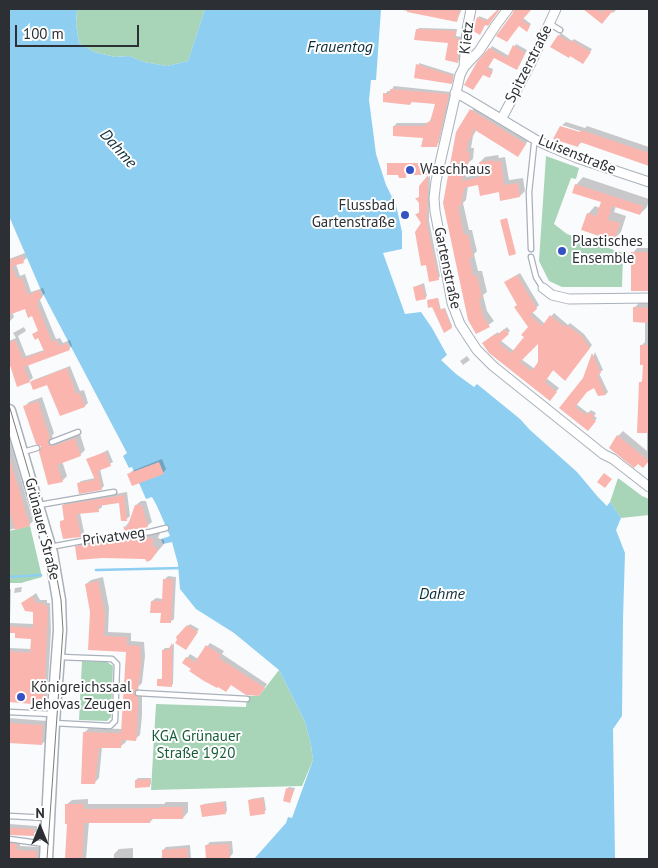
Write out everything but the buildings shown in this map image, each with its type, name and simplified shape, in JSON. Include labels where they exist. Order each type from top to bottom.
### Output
[{"type":"main road","name":"Grünauer Straße","points":[[9,411],[36,505],[55,546],[60,630],[53,718],[46,859]]},
{"type":"street","name":"Kietz","points":[[464,66],[467,30],[472,9]]},
{"type":"street","name":"Gartenstraße","points":[[508,9],[479,51],[464,66],[455,93],[436,180],[435,211],[452,303],[460,324],[477,350],[493,366],[603,454],[613,459],[649,487]]},
{"type":"street","name":"Spitzerstraße","points":[[502,118],[556,9]]},
{"type":"street","name":"Luisenstraße","points":[[455,93],[464,96],[502,118],[536,140],[578,158],[649,182]]},
{"type":"street","points":[[543,288],[552,295],[569,299],[649,298]]},
{"type":"lane","points":[[550,24],[560,30]]},
{"type":"lane","points":[[531,249],[529,192],[536,140]]},
{"type":"lane","points":[[531,257],[536,277],[543,288]]},
{"type":"lane","points":[[52,442],[78,432]]},
{"type":"lane","points":[[21,453],[38,448]]},
{"type":"lane","points":[[36,505],[114,492]]},
{"type":"lane","name":"Privatweg","points":[[55,546],[166,528]]},
{"type":"lane","points":[[9,712],[110,726],[115,721],[118,664],[112,659],[58,657]]},
{"type":"lane","points":[[117,691],[124,692]]},
{"type":"lane","points":[[138,693],[247,699]]},
{"type":"lane","points":[[9,816],[48,818]]},
{"type":"lane","points":[[9,839],[47,844]]},
{"type":"green space","points":[[77,9],[205,9],[188,61],[167,66],[144,62],[129,56],[115,57],[94,52],[79,43],[76,24]]},
{"type":"green space","points":[[546,156],[579,168],[576,179],[571,178],[554,224],[567,234],[623,253],[622,287],[562,287],[549,281],[539,261]]},
{"type":"green space","points":[[618,478],[649,499],[649,515],[621,518],[610,502]]},
{"type":"green space","points":[[30,526],[42,577],[21,583],[9,583],[9,531]]},
{"type":"green space","points":[[82,661],[107,662],[113,666],[111,717],[107,721],[79,720]]},
{"type":"green space","name":"KGA Grünauer Straße 1920","points":[[279,670],[305,722],[311,745],[313,760],[302,786],[151,790],[156,704],[246,707],[247,696],[259,696]]},
{"type":"water","name":"Dahme","points":[[9,9],[77,9],[76,24],[79,43],[94,52],[115,57],[129,56],[144,62],[167,66],[188,61],[205,9],[381,9],[376,80],[371,80],[369,100],[376,154],[386,185],[396,205],[402,232],[402,249],[383,253],[405,314],[421,312],[447,355],[441,360],[474,387],[477,384],[520,419],[577,472],[607,506],[610,502],[621,518],[616,530],[625,553],[622,716],[613,729],[615,859],[254,859],[286,823],[288,817],[292,818],[313,760],[305,722],[279,670],[234,633],[196,609],[180,589],[178,564],[172,542],[163,544],[161,539],[170,536],[157,506],[152,497],[146,499],[132,467],[129,468],[123,456],[127,453],[40,288],[9,216]]},
{"type":"waterway","points":[[96,570],[182,568]]},
{"type":"waterway","points":[[9,577],[41,575]]},
{"type":"tram line","points":[[9,405],[52,552],[61,600],[63,630],[47,859]]},
{"type":"place","name":"Waschhaus","points":[[410,170]]},
{"type":"place","name":"Flussbad Gartenstraße","points":[[405,215]]},
{"type":"place","name":"Plastisches Ensemble","points":[[562,251]]},
{"type":"place","name":"Königreichssaal Jehovas Zeugen","points":[[21,697]]},
{"type":"water label","name":"Frauentog","points":[[340,47]]}]
